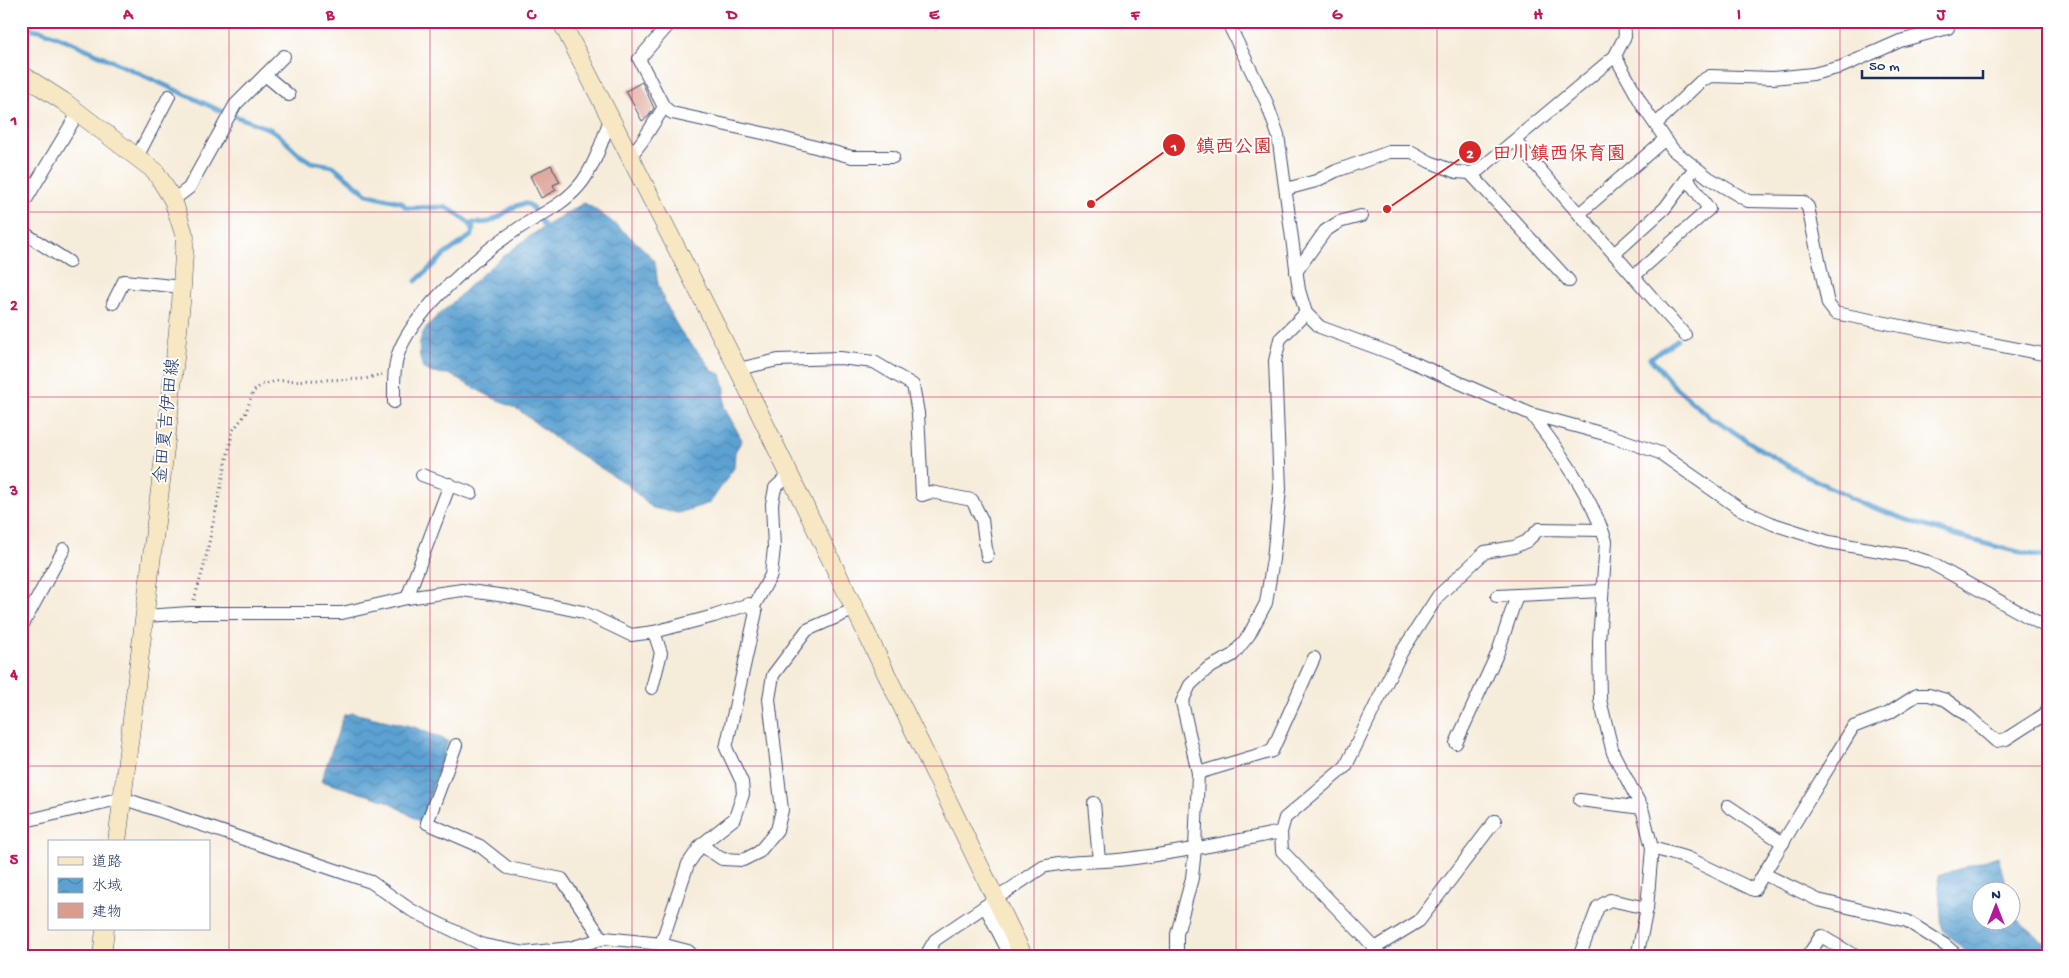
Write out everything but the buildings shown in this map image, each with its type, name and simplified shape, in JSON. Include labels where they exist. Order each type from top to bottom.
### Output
[{"type":"street","points":[[561,21],[738,370],[855,610],[990,902],[1011,957]]},
{"type":"street","points":[[672,21],[639,59],[664,107],[672,113],[767,134],[852,157],[893,157]]},
{"type":"street","points":[[1227,21],[1266,101],[1278,135],[1299,290],[1306,313],[1320,327],[1396,356],[1531,414],[1608,435],[1660,453],[1740,509],[1773,524],[1829,542],[1909,556],[1929,562],[2048,628]]},
{"type":"street","points":[[1286,189],[1316,182],[1336,171],[1389,152],[1412,152],[1430,162],[1470,173],[1479,170],[1615,56],[1625,36],[1624,21]]},
{"type":"street","points":[[1656,124],[1700,82],[1710,76],[1773,78],[1814,74],[1841,67],[1900,41],[1948,28]]},
{"type":"street","points":[[173,200],[189,188],[235,106],[284,56]]},
{"type":"street","points":[[1615,56],[1673,150],[1695,168],[1748,201],[1803,202],[1808,206],[1828,304],[1835,313],[2048,354]]},
{"type":"street","name":"金田夏吉伊田線","points":[[21,74],[78,112],[155,171],[173,200],[185,237],[182,287],[145,616],[117,840]]},
{"type":"street","points":[[265,75],[289,95]]},
{"type":"street","points":[[137,157],[169,96]]},
{"type":"street","points":[[630,157],[664,107]]},
{"type":"street","points":[[21,208],[78,112]]},
{"type":"street","points":[[394,402],[394,370],[400,350],[412,329],[436,299],[506,236],[557,206],[579,187],[589,171],[610,119]]},
{"type":"street","points":[[1579,214],[1666,139]]},
{"type":"street","points":[[1514,140],[1685,335]]},
{"type":"street","points":[[1614,254],[1664,208],[1695,168]]},
{"type":"street","points":[[1470,173],[1569,281]]},
{"type":"street","points":[[1634,276],[1709,210],[1687,178]]},
{"type":"street","points":[[1296,272],[1325,231],[1339,222],[1361,216]]},
{"type":"street","points":[[21,231],[69,262]]},
{"type":"street","points":[[113,303],[124,281],[182,287]]},
{"type":"street","points":[[1177,957],[1177,934],[1192,878],[1198,773],[1182,702],[1190,685],[1208,669],[1233,655],[1249,635],[1266,603],[1273,559],[1280,489],[1275,361],[1280,339],[1306,313]]},
{"type":"street","points":[[738,370],[778,360],[840,358],[874,362],[913,385],[918,413],[922,495],[931,492],[972,500],[982,520],[987,556]]},
{"type":"street","points":[[1531,414],[1562,455],[1606,541],[1598,641],[1600,700],[1613,753],[1642,808],[1652,848],[1646,908],[1637,957]]},
{"type":"street","points":[[753,608],[771,575],[774,548],[772,504],[775,488],[789,474]]},
{"type":"street","points":[[422,475],[471,493]]},
{"type":"street","points":[[407,598],[450,484]]},
{"type":"street","points":[[1495,822],[1419,921],[1374,952],[1282,851],[1281,832],[1285,818],[1346,766],[1406,645],[1438,596],[1485,552],[1514,547],[1527,540],[1539,529],[1602,530]]},
{"type":"street","points":[[21,628],[64,549]]},
{"type":"street","points":[[145,616],[190,613],[342,613],[407,598],[462,590],[506,596],[583,612],[631,634],[654,632],[714,616],[749,604],[756,612],[726,748],[742,782],[743,794],[735,818],[701,846],[688,864],[661,944]]},
{"type":"street","points":[[1497,596],[1602,591]]},
{"type":"street","points":[[1456,743],[1498,652],[1518,595]]},
{"type":"street","points":[[701,846],[722,859],[743,860],[759,852],[777,830],[782,810],[769,699],[773,676],[807,630],[855,610]]},
{"type":"street","points":[[652,688],[661,653],[654,632]]},
{"type":"street","points":[[1198,773],[1272,751],[1314,658]]},
{"type":"street","points":[[1652,848],[1688,858],[1754,890],[1853,727],[1889,713],[1917,695],[1929,695],[1946,700],[1968,716],[1996,741],[2006,739],[2045,714],[2048,708]]},
{"type":"street","points":[[456,745],[427,822],[480,846],[508,868],[562,879],[602,939]]},
{"type":"street","points":[[22,823],[122,798],[371,882],[411,910],[483,945],[525,953],[570,948],[602,939],[661,944],[688,950],[694,957]]},
{"type":"street","points":[[1580,800],[1642,808]]},
{"type":"street","points":[[1094,803],[1099,861]]},
{"type":"street","points":[[1728,806],[1783,843]]},
{"type":"street","points":[[928,957],[929,950],[935,940],[1043,867],[1056,864],[1126,860],[1281,832]]},
{"type":"street","points":[[1764,874],[1818,900],[1907,921],[1946,945],[1959,957]]},
{"type":"street","points":[[1579,957],[1598,907],[1610,900],[1646,908]]},
{"type":"street","points":[[990,902],[1024,957]]},
{"type":"street","points":[[102,957],[105,930]]},
{"type":"street","points":[[1807,957],[1821,936],[1857,957]]},
{"type":"path","points":[[190,613],[204,566],[233,430],[246,415],[253,392],[261,385],[276,381],[358,380],[394,370]]},
{"type":"water","points":[[584,203],[610,220],[650,255],[655,264],[657,281],[662,294],[679,329],[712,371],[721,374],[725,389],[724,407],[742,440],[735,452],[734,468],[710,503],[678,513],[653,508],[626,484],[560,442],[519,410],[449,374],[432,373],[423,368],[420,340],[424,331],[433,320],[497,261],[548,224]]},
{"type":"water","points":[[353,713],[414,727],[448,741],[421,822],[387,801],[321,781],[344,715]]},
{"type":"water","points":[[1998,856],[2004,880],[1972,880],[1972,930],[2022,930],[2022,924],[2048,945],[2048,957],[1972,957],[1942,930],[1938,876]]},
{"type":"waterway","points":[[21,27],[43,31],[71,42],[221,111],[270,129],[300,155],[311,162],[333,166],[367,194],[401,202],[406,207],[411,208],[443,207],[450,209],[469,223],[489,222],[516,206],[527,204],[533,208],[544,226]]},
{"type":"waterway","points":[[416,281],[444,255],[472,235],[473,228],[469,223]]},
{"type":"waterway","points":[[1677,340],[1650,358],[1674,386],[1712,419],[1781,461],[1847,495],[1849,498],[1898,517],[1972,540],[2048,558]]},
{"type":"place","name":"鎮西公園","points":[[1091,204]]},
{"type":"place","name":"田川鎮西保育園","points":[[1387,209]]}]
